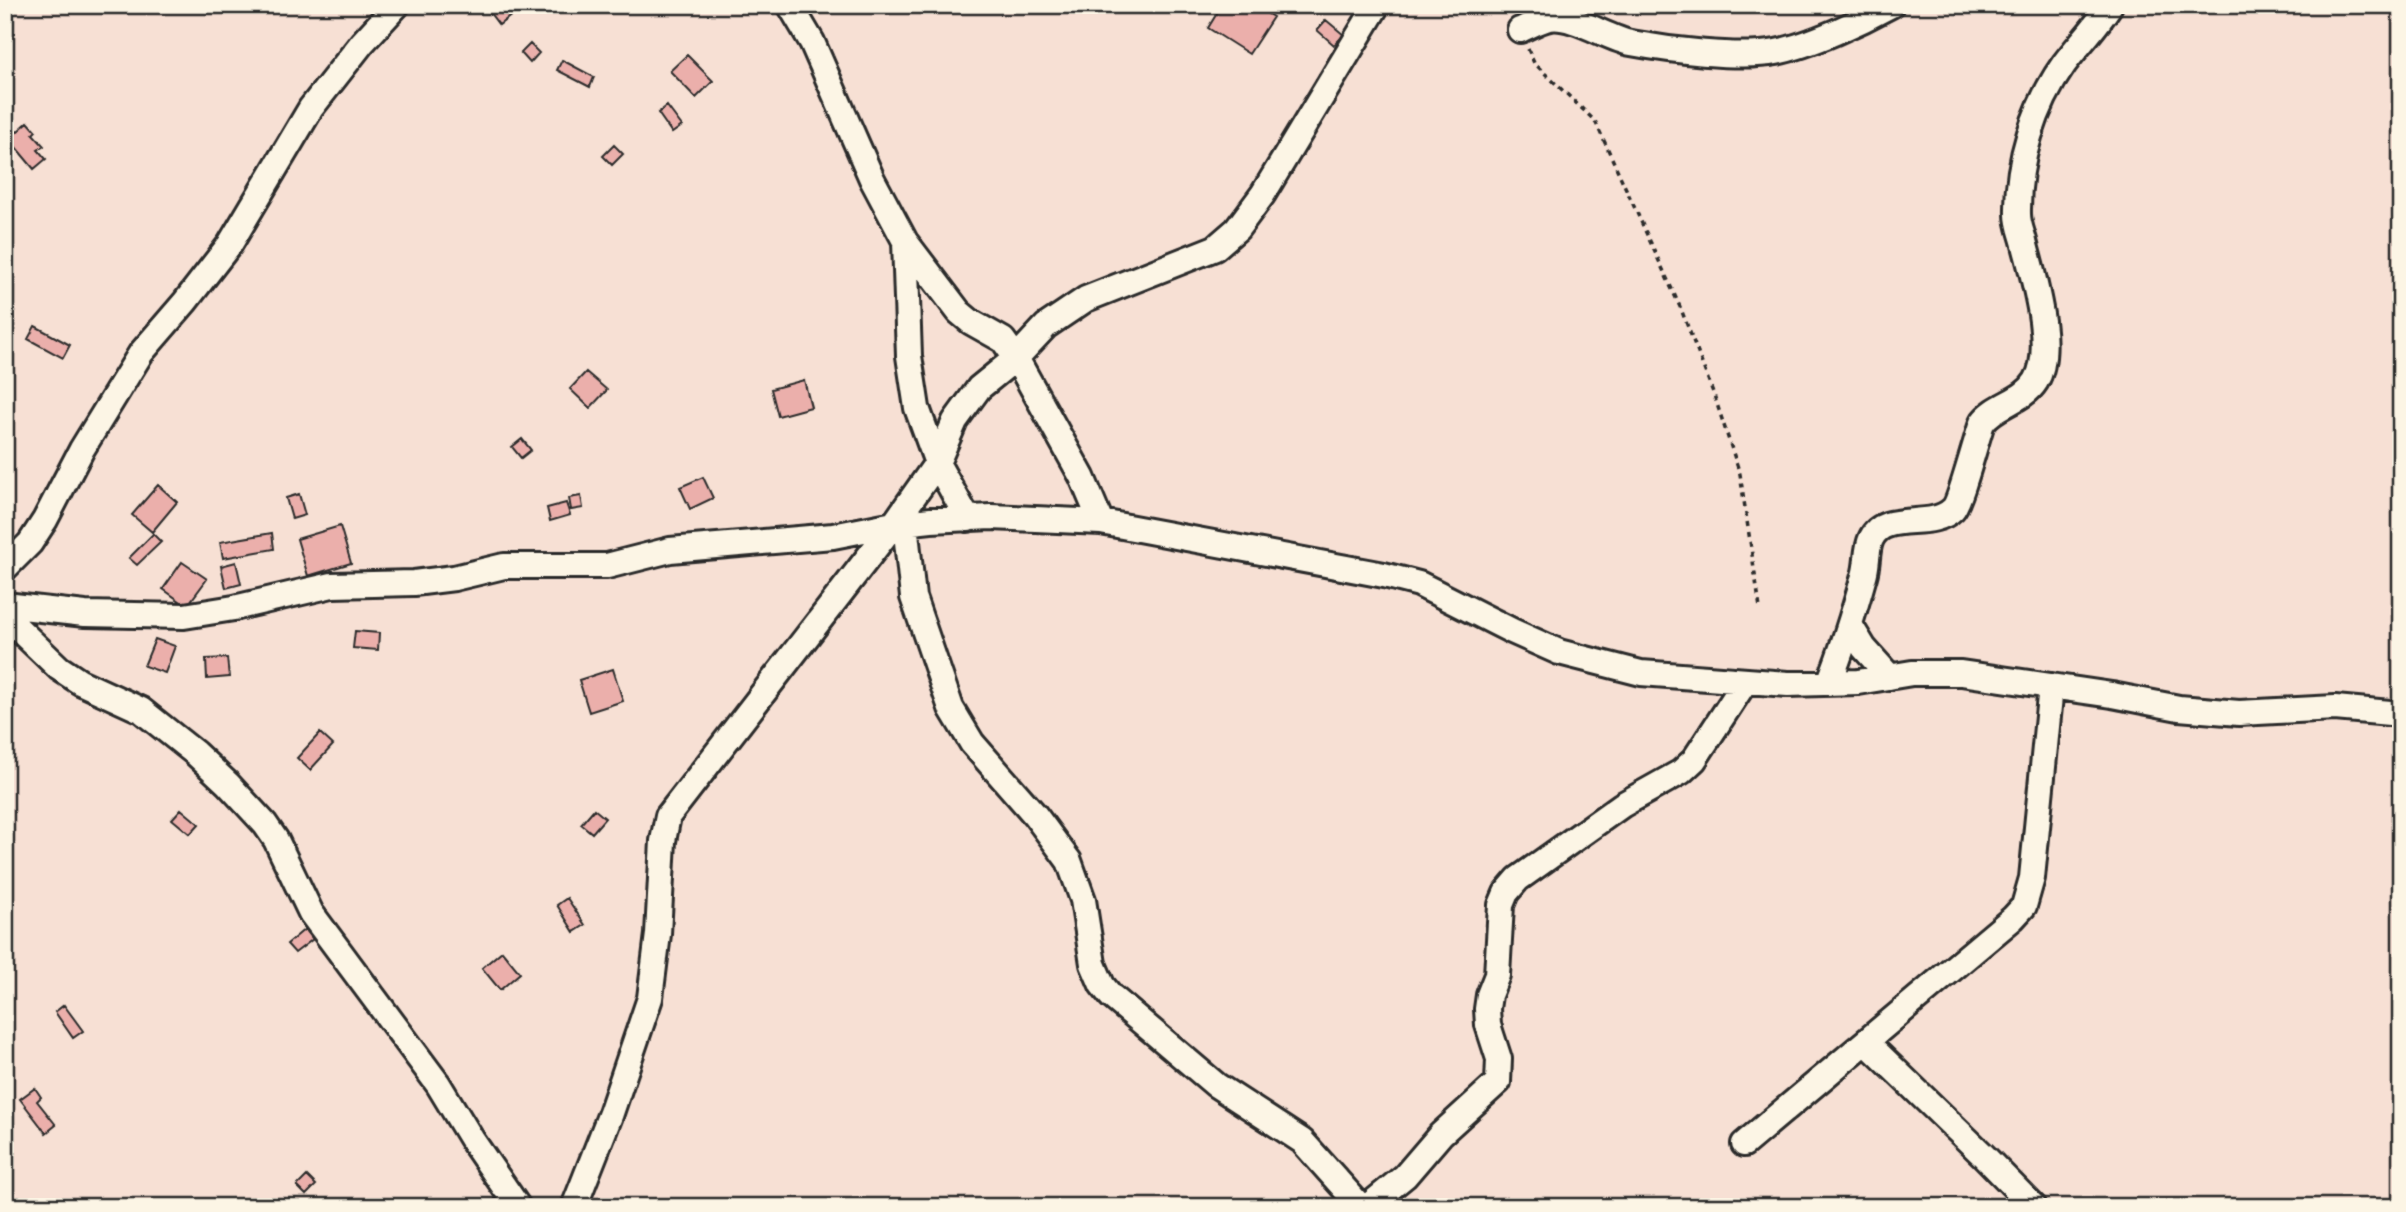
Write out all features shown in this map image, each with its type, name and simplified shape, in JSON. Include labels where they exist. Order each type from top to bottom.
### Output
[{"type":"street","points":[[5,568],[30,542],[45,520],[82,449],[141,353],[230,244],[311,108],[362,43],[397,5]]},
{"type":"street","points":[[789,5],[812,41],[872,179],[905,241],[959,312],[1003,341],[1016,358],[1082,477],[1101,522]]},
{"type":"street","points":[[573,1207],[606,1125],[650,998],[658,934],[663,841],[668,816],[900,524],[937,463],[955,421],[979,388],[1016,358],[1046,326],[1086,299],[1215,248],[1237,229],[1263,194],[1377,5]]},
{"type":"street","points":[[1520,30],[1553,17],[1580,23],[1628,43],[1756,54],[1805,44],[1891,5]]},
{"type":"street","points":[[1829,683],[1850,625],[1865,573],[1871,539],[1879,529],[1892,522],[1913,523],[1941,518],[1955,508],[1982,423],[1986,417],[2013,402],[2035,382],[2042,365],[2043,342],[2037,295],[2018,217],[2025,153],[2043,99],[2064,65],[2110,5]]},
{"type":"street","points":[[905,241],[911,383],[937,463],[968,519]]},
{"type":"street","points":[[5,606],[85,614],[184,616],[234,608],[332,585],[414,583],[454,578],[503,566],[607,566],[670,550],[834,536],[900,524],[968,519],[1101,522],[1384,575],[1419,584],[1559,652],[1641,673],[1745,682],[1829,683],[1858,682],[1912,673],[1961,673],[2179,708],[2239,713],[2335,708],[2401,714]]},
{"type":"street","points":[[900,524],[913,597],[951,708],[972,743],[1035,815],[1069,862],[1083,900],[1093,964],[1102,985],[1111,996],[1216,1085],[1302,1141],[1361,1207]]},
{"type":"street","points":[[5,616],[59,668],[80,682],[141,710],[184,744],[228,784],[265,824],[276,840],[311,913],[438,1084],[518,1207]]},
{"type":"street","points":[[1850,625],[1864,648],[1890,677]]},
{"type":"street","points":[[1367,1207],[1405,1176],[1441,1134],[1498,1082],[1499,1059],[1488,1025],[1487,1009],[1497,975],[1501,905],[1506,893],[1518,879],[1622,805],[1681,772],[1694,760],[1745,682]]},
{"type":"street","points":[[1744,1144],[2024,906],[2032,878],[2051,686]]},
{"type":"street","points":[[1866,1042],[2034,1207]]},
{"type":"path","points":[[1520,30],[1534,62],[1595,121],[1681,309],[1714,395],[1740,474],[1760,608]]},
{"type":"building","points":[[484,5],[519,5],[521,8],[499,25]]},
{"type":"building","points":[[1222,5],[1254,5],[1273,17],[1249,54],[1208,28]]},
{"type":"building","points":[[1326,20],[1344,35],[1334,45],[1317,30]]},
{"type":"building","points":[[530,44],[539,53],[530,63],[521,53]]},
{"type":"building","points":[[687,55],[713,81],[696,98],[670,71]]},
{"type":"building","points":[[562,60],[594,77],[590,87],[557,70]]},
{"type":"building","points":[[667,106],[682,126],[672,133],[658,113]]},
{"type":"building","points":[[28,122],[36,131],[33,134],[44,146],[38,150],[46,159],[34,169],[9,139]]},
{"type":"building","points":[[614,145],[623,154],[612,165],[603,156]]},
{"type":"building","points":[[35,326],[70,345],[63,358],[28,339]]},
{"type":"building","points":[[586,372],[607,390],[590,408],[570,389]]},
{"type":"building","points":[[804,380],[811,407],[778,416],[771,389]]},
{"type":"building","points":[[522,439],[531,450],[521,458],[512,447]]},
{"type":"building","points":[[703,477],[713,498],[690,509],[680,487]]},
{"type":"building","points":[[158,485],[177,502],[152,532],[132,515]]},
{"type":"building","points":[[299,494],[305,515],[292,519],[286,498]]},
{"type":"building","points":[[581,496],[583,508],[571,510],[569,498]]},
{"type":"building","points":[[566,503],[570,515],[550,521],[547,508]]},
{"type":"building","points":[[340,526],[351,563],[308,576],[297,539]]},
{"type":"building","points":[[272,533],[274,549],[223,558],[220,542]]},
{"type":"building","points":[[153,534],[161,542],[137,565],[129,558]]},
{"type":"building","points":[[182,562],[207,579],[187,606],[163,589]]},
{"type":"building","points":[[236,562],[241,584],[226,588],[221,566]]},
{"type":"building","points":[[355,631],[379,633],[378,650],[353,648]]},
{"type":"building","points":[[155,639],[175,646],[165,673],[144,666]]},
{"type":"building","points":[[227,658],[229,677],[207,679],[206,659]]},
{"type":"building","points":[[613,669],[623,701],[589,712],[579,680]]},
{"type":"building","points":[[320,733],[333,745],[310,770],[297,758]]},
{"type":"building","points":[[181,809],[199,824],[190,834],[172,819]]},
{"type":"building","points":[[594,809],[605,818],[592,833],[581,824]]},
{"type":"building","points":[[567,898],[585,925],[574,932],[557,905]]},
{"type":"building","points":[[305,929],[313,939],[295,953],[287,944]]},
{"type":"building","points":[[502,951],[520,973],[500,990],[482,968]]},
{"type":"building","points":[[64,1005],[83,1031],[73,1038],[55,1012]]},
{"type":"building","points":[[35,1088],[41,1097],[37,1101],[56,1125],[46,1133],[20,1099]]},
{"type":"building","points":[[307,1176],[316,1185],[306,1195],[297,1186]]}]
